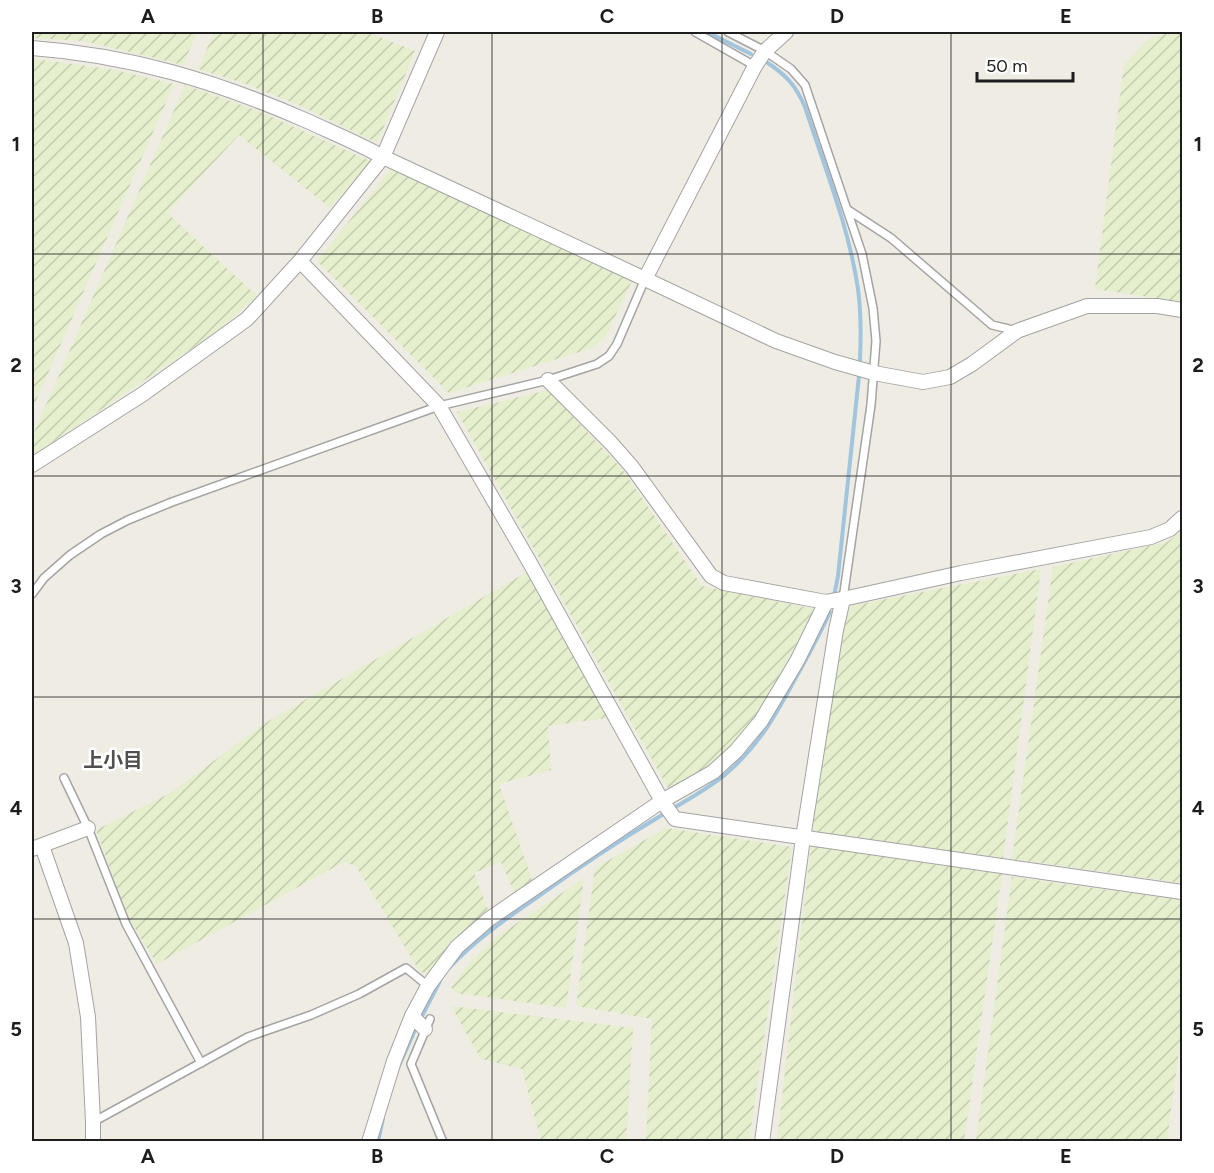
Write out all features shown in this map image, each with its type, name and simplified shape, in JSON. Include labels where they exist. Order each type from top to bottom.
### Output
[{"type":"street","points":[[32,465],[143,394],[247,319],[300,261],[383,157],[437,32]]},
{"type":"street","points":[[645,279],[754,66],[765,51],[786,32]]},
{"type":"street","points":[[32,48],[67,51],[146,65],[205,81],[260,100],[362,145],[383,157],[776,341],[874,373],[923,382],[950,377],[1017,331],[1087,306],[1157,306],[1182,310]]},
{"type":"street","points":[[300,261],[439,406],[662,801],[675,819],[1182,892]]},
{"type":"street","points":[[548,380],[632,467],[711,576],[724,583],[826,602],[961,573],[1151,537],[1170,529],[1182,518]]},
{"type":"street","points":[[762,1142],[803,838],[843,599]]},
{"type":"street","points":[[369,1142],[394,1061],[412,1016],[428,986],[457,947],[489,919],[662,801],[713,772],[736,751],[761,721],[796,661],[826,602]]},
{"type":"street","points":[[88,828],[37,848],[76,943],[88,1017],[93,1142]]},
{"type":"street","points":[[412,1016],[427,1024]]},
{"type":"lane","points":[[695,32],[754,66]]},
{"type":"lane","points":[[728,32],[765,51],[791,69],[805,86],[862,254],[873,308],[876,341],[871,405],[843,599]]},
{"type":"lane","points":[[848,210],[891,238],[992,325],[1017,331]]},
{"type":"lane","points":[[32,594],[44,578],[70,555],[101,534],[172,502],[439,406],[548,380],[597,364],[609,356],[617,344],[645,279]]},
{"type":"lane","points":[[64,778],[88,828],[126,924],[201,1063]]},
{"type":"lane","points":[[93,1122],[248,1037],[311,1015],[359,994],[406,968],[428,986]]},
{"type":"lane","points":[[427,1024],[411,1064],[443,1142]]},
{"type":"green space","points":[[32,32],[197,32],[183,65],[84,41],[32,38]]},
{"type":"green space","points":[[214,32],[367,32],[415,51],[377,143],[301,106],[246,84],[198,69]]},
{"type":"green space","points":[[1169,32],[1182,32],[1182,302],[1095,289],[1124,65],[1148,39]]},
{"type":"green space","points":[[32,59],[115,70],[174,84],[32,410]]},
{"type":"green space","points":[[185,85],[256,110],[370,161],[330,208],[239,135],[167,213],[257,296],[219,330],[32,456],[32,437]]},
{"type":"green space","points":[[391,169],[632,281],[605,338],[592,348],[449,393],[317,261]]},
{"type":"green space","points":[[548,390],[622,469],[702,586],[814,609],[769,696],[743,734],[707,767],[668,788],[457,412]]},
{"type":"green space","points":[[1182,531],[1182,883],[1012,859],[1053,567],[1167,542]]},
{"type":"green space","points":[[1041,569],[1003,858],[812,834],[842,635],[850,606]]},
{"type":"green space","points":[[527,572],[607,718],[548,726],[551,770],[499,784],[532,880],[515,894],[501,862],[474,873],[489,912],[453,943],[428,973],[420,972],[356,866],[344,862],[157,964],[127,915],[96,830],[170,793],[267,722]]},
{"type":"green space","points":[[666,828],[792,847],[749,1141],[646,1141],[652,1019],[576,1006],[595,868]]},
{"type":"green space","points":[[811,846],[1002,874],[964,1141],[777,1141]]},
{"type":"green space","points":[[1012,877],[1182,900],[1182,1028],[1167,1141],[976,1141]]},
{"type":"green space","points":[[584,878],[566,1008],[456,993],[451,987],[473,959],[499,935]]},
{"type":"green space","points":[[451,1006],[633,1028],[626,1141],[541,1141],[522,1069],[481,1059]]},
{"type":"waterway","points":[[707,32],[751,54]]},
{"type":"waterway","points":[[768,63],[790,82],[805,107],[849,243],[858,289],[861,332],[859,376],[834,596]]},
{"type":"waterway","points":[[677,806],[721,778],[757,741],[780,707],[830,612]]},
{"type":"waterway","points":[[449,968],[481,938],[504,921],[584,864],[662,815]]},
{"type":"waterway","points":[[422,1016],[440,981]]},
{"type":"waterway","points":[[398,1068],[415,1030]]},
{"type":"waterway","points":[[378,1142],[383,1118]]},
{"type":"district","name":"上小目","points":[[113,760]]}]
